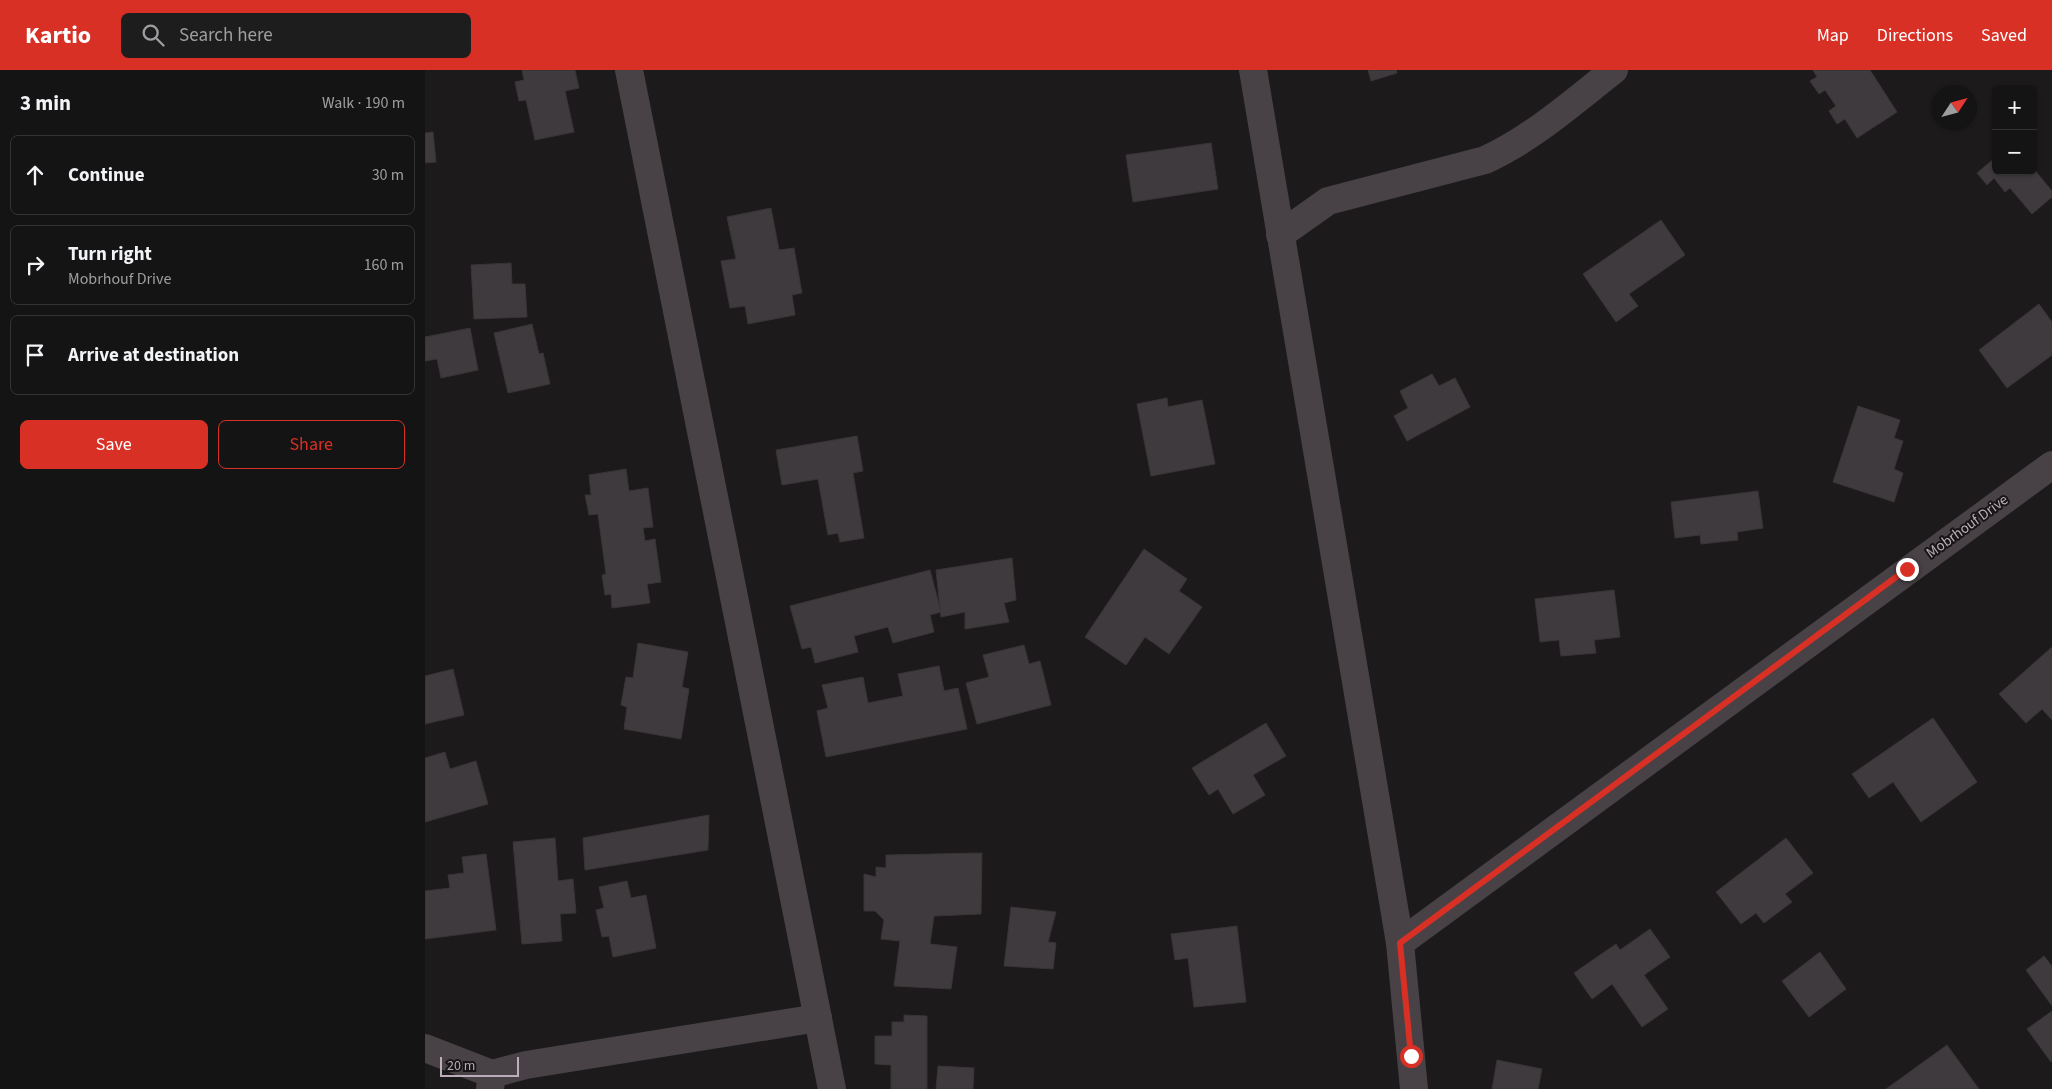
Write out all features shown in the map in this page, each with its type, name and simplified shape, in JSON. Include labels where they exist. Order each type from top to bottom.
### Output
[{"type":"street","points":[[629,70],[832,1089]]},
{"type":"street","points":[[1253,70],[1400,943],[1414,1089]]},
{"type":"street","points":[[1280,235],[1328,201],[1485,160],[1506,151],[1525,140],[1615,70]]},
{"type":"street","name":"Mobrhouf Drive","points":[[1400,943],[2052,464]]},
{"type":"street","points":[[425,1048],[491,1081],[526,1065],[818,1018]]},
{"type":"building","points":[[522,70],[575,70],[579,88],[565,91],[574,132],[535,140],[526,100],[519,101],[515,82],[524,80]]},
{"type":"building","points":[[1368,70],[1396,70],[1397,73],[1371,81]]},
{"type":"building","points":[[1813,70],[1870,70],[1897,112],[1857,138],[1845,119],[1837,124],[1829,111],[1836,106],[1825,90],[1819,94],[1810,81],[1817,77]]},
{"type":"building","points":[[433,132],[436,162],[425,163],[425,133]]},
{"type":"building","points":[[1211,143],[1218,189],[1133,202],[1126,155]]},
{"type":"building","points":[[1992,160],[1992,175],[2037,175],[2037,173],[2052,191],[2052,197],[2032,214],[2010,188],[2005,192],[1994,178],[1987,185],[1977,173]]},
{"type":"building","points":[[771,208],[779,250],[794,248],[802,293],[792,295],[795,315],[748,324],[745,306],[730,308],[721,261],[736,259],[727,217]]},
{"type":"building","points":[[1661,220],[1685,255],[1629,294],[1638,306],[1616,322],[1583,274]]},
{"type":"building","points":[[511,263],[512,284],[525,284],[527,317],[474,319],[471,265]]},
{"type":"building","points":[[2039,304],[2052,322],[2052,355],[2007,388],[1979,350]]},
{"type":"building","points":[[532,324],[539,354],[543,353],[550,384],[508,393],[494,333]]},
{"type":"building","points":[[470,328],[478,370],[441,378],[437,359],[425,361],[425,337]]},
{"type":"building","points":[[1432,374],[1439,386],[1455,378],[1470,407],[1407,441],[1394,416],[1408,408],[1400,391]]},
{"type":"building","points":[[1167,398],[1168,407],[1202,400],[1215,464],[1151,476],[1137,404]]},
{"type":"building","points":[[1858,406],[1900,420],[1894,438],[1903,441],[1894,469],[1903,473],[1894,502],[1833,482]]},
{"type":"building","points":[[857,436],[863,471],[853,473],[864,538],[840,542],[838,533],[828,535],[818,479],[782,485],[776,450]]},
{"type":"building","points":[[626,469],[629,491],[648,488],[653,527],[643,528],[645,541],[655,539],[661,582],[647,584],[650,603],[612,608],[611,594],[605,595],[602,575],[606,574],[598,514],[589,515],[585,495],[591,495],[589,475]]},
{"type":"building","points":[[1758,491],[1763,528],[1737,532],[1738,540],[1701,544],[1700,535],[1675,538],[1671,502]]},
{"type":"building","points":[[1144,549],[1187,579],[1179,591],[1202,607],[1169,654],[1145,637],[1126,665],[1085,637]]},
{"type":"building","points":[[1012,558],[1016,600],[1004,603],[1009,622],[965,629],[965,612],[941,617],[936,570]]},
{"type":"building","points":[[930,570],[941,612],[930,615],[934,632],[893,643],[888,627],[854,636],[858,652],[815,663],[811,647],[802,649],[790,606]]},
{"type":"building","points":[[1614,590],[1620,637],[1594,640],[1596,653],[1561,656],[1559,640],[1540,642],[1535,599]]},
{"type":"building","points":[[638,643],[688,652],[682,687],[689,689],[681,739],[624,729],[627,707],[621,705],[626,677],[633,678]]},
{"type":"building","points":[[1024,645],[1029,664],[1040,661],[1051,705],[977,724],[966,683],[989,677],[983,655]]},
{"type":"building","points":[[2052,647],[2052,720],[2042,709],[2026,723],[1999,694]]},
{"type":"building","points":[[939,666],[944,691],[958,688],[967,729],[826,757],[817,711],[828,708],[822,685],[863,677],[868,703],[903,696],[898,674]]},
{"type":"building","points":[[453,669],[464,715],[425,724],[425,676]]},
{"type":"building","points":[[1933,718],[1977,782],[1921,822],[1893,782],[1869,798],[1852,774]]},
{"type":"building","points":[[1266,723],[1286,756],[1253,775],[1265,795],[1233,814],[1218,789],[1209,795],[1192,768]]},
{"type":"building","points":[[445,752],[450,769],[476,761],[488,804],[425,822],[425,758]]},
{"type":"building","points":[[709,815],[708,850],[585,870],[583,838]]},
{"type":"building","points":[[555,838],[558,881],[573,879],[576,913],[560,914],[562,941],[522,944],[513,842]]},
{"type":"building","points":[[1786,838],[1813,873],[1785,894],[1792,902],[1764,923],[1756,913],[1741,924],[1716,892]]},
{"type":"building","points":[[982,853],[981,914],[934,916],[930,944],[957,947],[951,989],[894,986],[900,941],[881,939],[884,920],[875,911],[864,911],[864,874],[876,877],[876,867],[886,868],[886,855]]},
{"type":"building","points":[[486,854],[496,930],[425,939],[425,891],[450,888],[448,875],[464,873],[462,857]]},
{"type":"building","points":[[627,881],[631,898],[646,895],[656,948],[613,957],[609,936],[602,937],[596,910],[604,908],[599,887]]},
{"type":"building","points":[[1011,907],[1056,912],[1048,942],[1056,943],[1053,969],[1004,966]]},
{"type":"building","points":[[1237,926],[1246,1002],[1194,1007],[1188,958],[1175,960],[1171,934]]},
{"type":"building","points":[[1650,929],[1670,957],[1644,975],[1668,1009],[1642,1027],[1612,984],[1592,999],[1574,973],[1616,944],[1620,950]]},
{"type":"building","points":[[1820,952],[1846,989],[1809,1017],[1782,981]]},
{"type":"building","points":[[2044,956],[2052,966],[2052,1006],[2026,970]]},
{"type":"building","points":[[2052,1011],[2052,1061],[2051,1062],[2027,1029]]},
{"type":"building","points":[[904,1015],[927,1016],[927,1089],[891,1089],[891,1065],[875,1064],[875,1036],[892,1036],[892,1022],[904,1022]]},
{"type":"building","points":[[1947,1045],[1979,1089],[1886,1089]]},
{"type":"building","points":[[1497,1060],[1542,1069],[1538,1089],[1492,1089]]},
{"type":"building","points":[[938,1066],[974,1068],[973,1089],[936,1089]]},
{"type":"route","points":[[1411,1056],[1400,943],[1907,569]]}]
